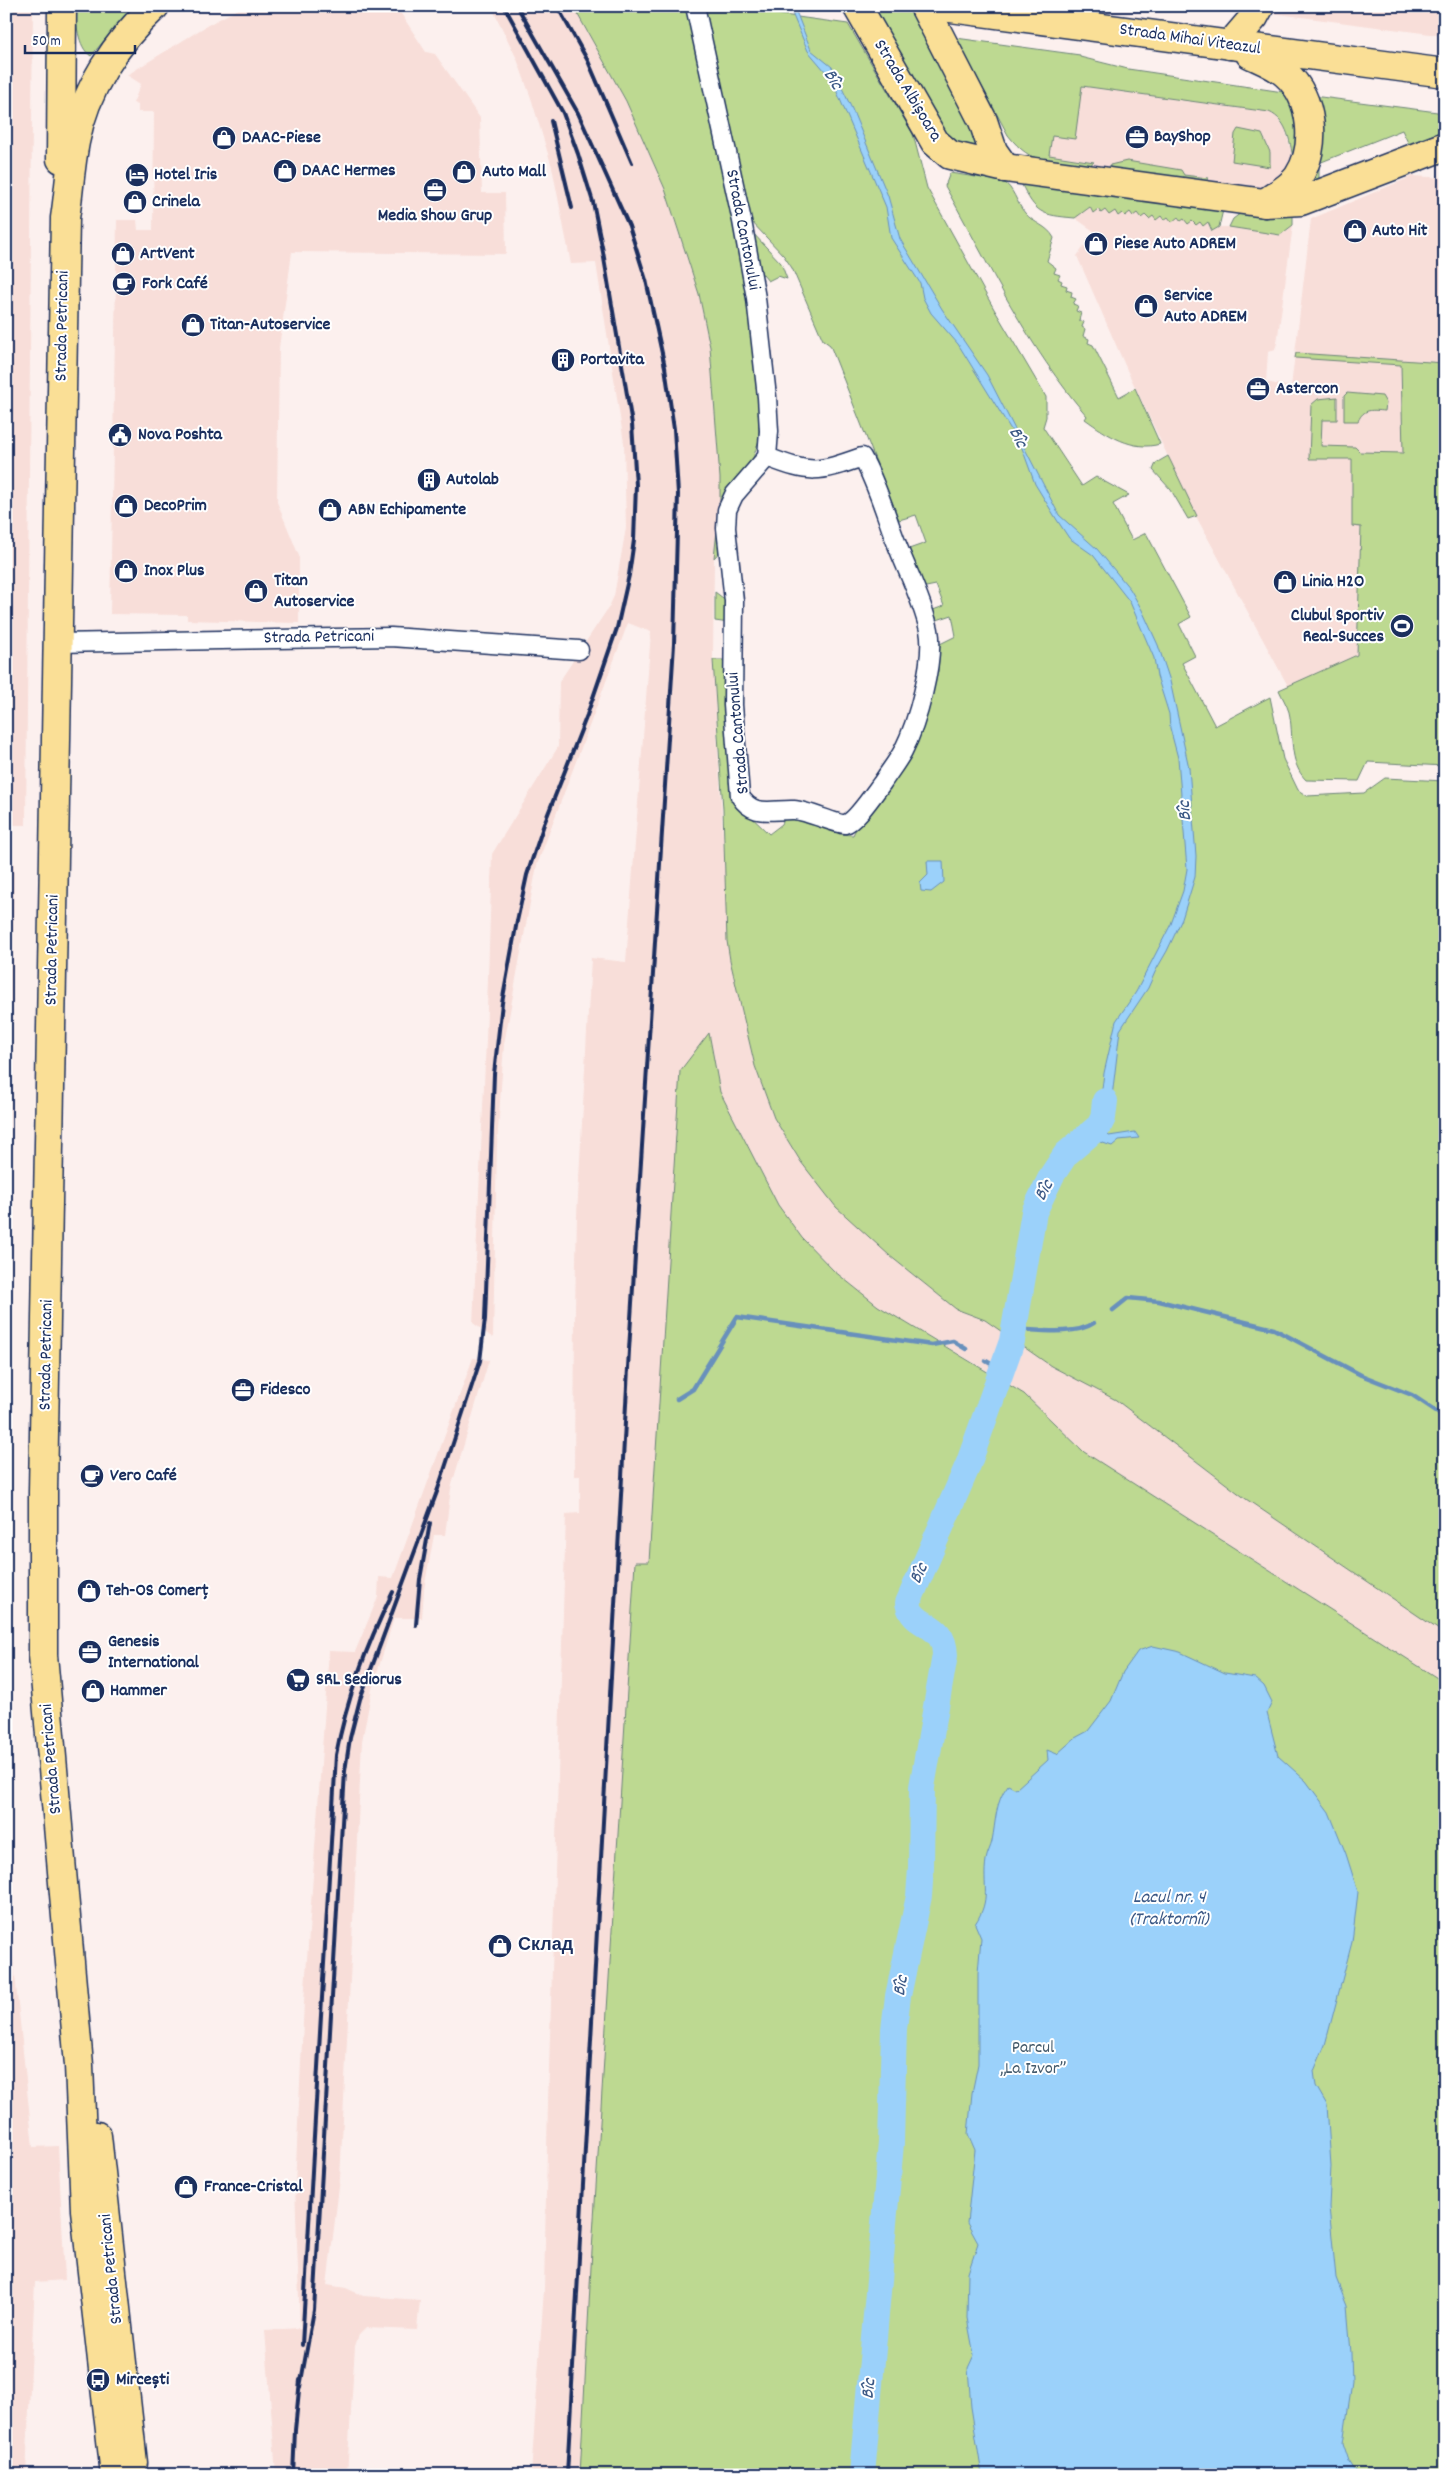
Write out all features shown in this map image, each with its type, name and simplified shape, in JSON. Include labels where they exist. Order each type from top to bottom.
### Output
[{"type":"main road","name":"Strada Petricani","points":[[62,6],[61,166],[66,218]]},
{"type":"main road","name":"Strada Petricani","points":[[116,2475],[85,2210],[79,2065],[45,1675],[42,1591],[57,643],[66,218],[75,141],[98,79],[131,28],[155,6]]},
{"type":"main road","name":"Strada Albișoara","points":[[857,6],[935,142],[950,155],[970,161],[1005,168],[1265,202],[1301,201],[1445,146]]},
{"type":"main road","points":[[924,6],[982,121],[993,151],[1005,168]]},
{"type":"main road","name":"Strada Mihai Viteazul","points":[[935,6],[1445,73]]},
{"type":"main road","points":[[1260,6],[1230,45],[1274,65],[1287,75],[1303,97],[1308,112],[1309,148],[1303,167],[1290,186],[1265,202]]},
{"type":"main road","points":[[982,121],[1007,149],[1036,172]]},
{"type":"main road","name":"Strada Petricani","points":[[79,2065],[100,2152],[134,2475]]},
{"type":"street","name":"Strada Cantonului","points":[[695,6],[742,221],[756,298],[768,397],[767,457],[734,495],[728,510],[726,528],[734,601],[732,705],[740,796],[746,805],[754,810],[796,810],[816,814],[839,824],[845,824],[852,821],[876,791],[903,751],[914,723],[926,681],[930,632],[914,581],[897,544],[872,475],[862,458],[821,470],[809,471],[767,457]]},
{"type":"street","name":"Strada Petricani","points":[[57,643],[391,636],[579,650]]},
{"type":"shaded area","points":[[6,6],[33,6],[26,825],[6,825]]},
{"type":"shaded area","points":[[244,6],[396,6],[426,52],[435,54],[480,118],[482,193],[505,193],[506,254],[292,252],[279,348],[277,502],[299,556],[299,623],[187,620],[187,615],[110,614],[117,220],[137,220],[138,230],[153,230],[154,112],[138,112],[138,105],[133,103],[141,84],[127,75],[208,25]]},
{"type":"shaded area","points":[[491,6],[573,6],[626,101],[665,189],[699,294],[710,347],[720,478],[720,503],[714,558],[713,660],[730,959],[755,1066],[774,1118],[801,1162],[890,1256],[956,1309],[984,1320],[1007,1335],[991,1373],[878,1306],[834,1271],[802,1238],[778,1205],[720,1092],[709,1034],[598,2475],[531,2475],[544,2289],[566,1514],[580,1513],[580,1476],[574,1476],[575,1309],[577,1215],[591,958],[626,962],[651,632],[628,623],[537,865],[504,1044],[497,1145],[493,1338],[473,1323],[486,1041],[492,854],[558,747],[559,682],[609,607],[614,596],[626,528],[624,443],[596,263],[571,264],[552,167],[531,98],[517,59]]},
{"type":"shaded area","points":[[1274,6],[1441,6],[1445,9],[1445,36],[1271,13]]},
{"type":"shaded area","points":[[1082,86],[1269,112],[1275,115],[1285,128],[1294,162],[1273,189],[1234,183],[1216,185],[1208,182],[1208,178],[1183,175],[1087,167],[1094,162],[1049,155],[1052,136],[1064,137]]},
{"type":"shaded area","points":[[1413,176],[1445,178],[1445,500],[1352,526],[1361,526],[1357,655],[1288,686],[1198,520],[1127,370],[1077,256],[1095,232],[1075,218],[1090,207],[1208,222],[1212,231],[1219,227],[1229,227],[1280,235],[1293,225],[1277,343],[1275,349],[1268,352],[1266,382],[1291,387],[1311,219]]},
{"type":"shaded area","points":[[6,863],[14,863],[11,1090],[8,1163]]},
{"type":"shaded area","points":[[1017,1343],[1051,1366],[1116,1400],[1246,1499],[1445,1634],[1445,1683],[1084,1452],[1024,1394],[1004,1381]]},
{"type":"shaded area","points":[[473,1358],[489,1360],[451,1488],[445,1535],[434,1535],[424,1589],[422,1618],[394,1618],[372,1689],[362,1741],[340,2179],[327,2285],[346,2288],[363,2296],[420,2300],[417,2330],[366,2328],[359,2335],[355,2346],[347,2475],[276,2475],[265,2330],[300,2328],[295,2185],[304,2002],[329,1651],[355,1652],[378,1597],[379,1577],[393,1578]]},
{"type":"shaded area","points":[[6,1889],[33,2147],[58,2146],[65,2280],[35,2282],[26,2475],[6,2475]]},
{"type":"green space","points":[[74,6],[133,6],[91,56],[86,52],[80,40]]},
{"type":"green space","points":[[573,6],[688,6],[742,252],[758,382],[759,440],[724,547],[714,558],[720,503],[720,478],[710,347],[699,294],[665,189],[626,101]]},
{"type":"green space","points":[[701,6],[718,6],[848,24],[913,134],[927,188],[994,309],[1046,397],[1046,417],[1043,427],[1082,486],[1096,477],[1129,495],[1113,504],[1132,540],[1146,533],[1191,617],[1179,624],[1195,656],[1182,663],[1215,726],[1270,697],[1283,759],[1298,790],[1307,796],[1364,793],[1385,778],[1445,781],[1445,1634],[1246,1499],[1116,1400],[1051,1366],[985,1320],[956,1309],[890,1256],[836,1207],[801,1162],[774,1118],[755,1066],[727,941],[723,809],[713,660],[724,660],[725,724],[730,738],[733,762],[729,783],[741,807],[769,834],[782,824],[785,818],[792,817],[814,820],[828,826],[839,834],[853,835],[932,673],[938,672],[940,644],[956,636],[952,615],[937,620],[933,610],[944,606],[936,585],[926,587],[920,583],[906,550],[926,543],[916,515],[899,520],[830,345],[823,340],[792,268],[784,256],[749,219]]},
{"type":"green space","points":[[870,6],[912,6],[978,142],[972,148],[950,143]]},
{"type":"green space","points":[[956,38],[1080,55],[1080,57],[1128,69],[1290,93],[1299,114],[1294,163],[1285,127],[1276,116],[1269,112],[1082,86],[1075,139],[1052,136],[1049,155],[1094,162],[1087,167],[1043,161],[1025,152],[1008,135]]},
{"type":"green space","points":[[1313,96],[1445,113],[1445,138],[1411,149],[1402,130],[1319,163],[1319,180],[1309,189]]},
{"type":"green space","points":[[1238,129],[1262,134],[1270,152],[1270,167],[1232,161],[1235,134]]},
{"type":"green space","points":[[1127,161],[1181,170],[1184,175],[1208,178],[1208,182],[1109,170],[1110,165]]},
{"type":"green space","points":[[950,173],[1002,181],[1012,191],[1025,213],[1051,234],[1054,238],[1047,261],[1056,268],[1054,273],[1060,275],[1058,279],[1062,281],[1061,284],[1067,286],[1066,290],[1072,292],[1071,297],[1076,299],[1073,304],[1078,306],[1076,311],[1081,313],[1079,320],[1084,322],[1082,327],[1085,329],[1083,336],[1089,339],[1088,343],[1093,345],[1119,397],[1135,388],[1160,444],[1140,446],[1130,444],[1102,431],[1085,419],[1087,416],[1046,362],[994,276],[945,186]]},
{"type":"green space","points":[[1021,183],[1223,210],[1219,227],[1212,231],[1208,222],[1203,226],[1200,222],[1196,225],[1192,221],[1188,224],[1184,219],[1181,221],[1178,217],[1172,222],[1168,217],[1164,220],[1161,216],[1156,220],[1153,216],[1149,219],[1145,215],[1141,218],[1137,213],[1133,216],[1130,212],[1125,216],[1122,213],[1118,216],[1115,211],[1109,215],[1105,210],[1101,213],[1098,209],[1093,213],[1090,207],[1075,218],[1054,216],[1036,207]]},
{"type":"green space","points":[[1241,213],[1293,214],[1293,225],[1280,235],[1229,227],[1233,219]]},
{"type":"green space","points":[[751,231],[781,263],[787,279],[778,276],[768,281],[759,270]]},
{"type":"green space","name":"Clubul Sportiv Real-Succes","points":[[1296,353],[1445,363],[1445,766],[1368,762],[1359,781],[1306,780],[1296,765],[1289,712],[1279,690],[1357,655],[1361,527],[1352,526],[1352,459],[1309,459],[1311,405],[1318,399],[1337,397],[1337,420],[1322,420],[1321,446],[1355,447],[1360,452],[1403,453],[1401,365],[1295,358]]},
{"type":"green space","points":[[1347,393],[1382,396],[1386,403],[1385,411],[1369,411],[1363,414],[1358,421],[1344,421],[1344,396]]},
{"type":"green space","points":[[1168,456],[1197,516],[1188,519],[1171,490],[1153,470],[1156,463]]},
{"type":"green space","points":[[715,592],[727,601],[729,623],[715,621]]},
{"type":"green space","name":"Parcul „La Izvor”","points":[[709,1033],[720,1092],[778,1205],[802,1238],[834,1271],[878,1306],[1024,1394],[1084,1452],[1445,1683],[1445,1910],[1441,1907],[1445,1917],[1445,2475],[580,2475],[591,2267],[635,1562],[649,1562],[680,1071]]},
{"type":"water","points":[[789,6],[794,6],[811,50],[832,67],[852,109],[888,196],[900,239],[942,309],[987,375],[1059,515],[1097,549],[1130,589],[1158,645],[1170,681],[1189,768],[1196,856],[1195,877],[1182,919],[1167,951],[1148,988],[1120,1030],[1109,1122],[1104,1131],[1109,1136],[1135,1132],[1139,1138],[1119,1140],[1112,1146],[1100,1142],[1092,1132],[1098,1121],[1104,1073],[1116,1021],[1136,992],[1171,924],[1183,891],[1187,869],[1178,758],[1170,728],[1169,714],[1157,676],[1154,658],[1130,602],[1093,555],[1069,538],[1035,484],[1022,448],[1010,428],[958,344],[931,313],[923,298],[920,283],[891,238],[886,207],[831,78],[808,51]]},
{"type":"water","points":[[927,861],[943,861],[944,882],[931,892],[921,891],[920,883],[928,875]]},
{"type":"water","name":"Lacul nr. 4 (Traktornîi)","points":[[1153,1646],[1180,1652],[1225,1673],[1255,1678],[1264,1686],[1272,1702],[1267,1713],[1278,1756],[1306,1781],[1329,1812],[1346,1854],[1358,1892],[1352,1942],[1325,2045],[1314,2071],[1316,2086],[1327,2105],[1331,2166],[1329,2207],[1336,2278],[1347,2306],[1351,2353],[1352,2382],[1343,2443],[1349,2461],[1358,2475],[982,2475],[971,2407],[968,2368],[974,2355],[967,2318],[968,2273],[978,2243],[967,2223],[975,2150],[968,2134],[972,2093],[978,2064],[978,1973],[981,1938],[975,1924],[985,1899],[987,1857],[998,1805],[1008,1785],[1016,1789],[1048,1760],[1047,1750],[1057,1754],[1075,1738],[1088,1731],[1111,1701],[1123,1672],[1138,1651]]},
{"type":"waterway","name":"Bîc","points":[[862,2475],[891,2143],[894,2029],[898,1996],[919,1896],[922,1787],[945,1655],[940,1635],[916,1617],[911,1612],[908,1603],[968,1465],[1012,1341],[1034,1212],[1052,1175],[1066,1154],[1099,1126],[1103,1118],[1105,1101]]},
{"type":"waterway","points":[[1113,1310],[1128,1298],[1159,1301],[1274,1329],[1361,1375],[1412,1395],[1445,1417]]},
{"type":"waterway","points":[[677,1399],[693,1389],[737,1317],[932,1345],[953,1341],[966,1349]]},
{"type":"waterway","points":[[1014,1329],[1066,1331],[1077,1330],[1094,1323]]},
{"type":"waterway","points":[[986,1361],[1002,1370]]},
{"type":"railway","points":[[300,2387],[314,2310],[345,1771],[350,1738],[360,1699],[438,1489],[480,1361],[485,1319],[494,1074],[502,1003],[517,921],[527,875],[544,824],[587,715],[617,628],[629,575],[634,540],[636,485],[632,424],[593,202],[563,113],[504,6]]},
{"type":"railway","points":[[517,6],[578,113],[629,226],[646,280],[665,367],[674,429],[678,494],[674,644],[629,1350],[567,2475]]},
{"type":"railway","points":[[557,6],[588,61],[632,163]]},
{"type":"railway","points":[[551,121],[572,208]]},
{"type":"railway","points":[[416,1625],[420,1579],[430,1523]]},
{"type":"railway","points":[[302,2345],[336,1755],[346,1712],[359,1671],[393,1592]]},
{"type":"railway","points":[[293,2475],[300,2380]]},
{"type":"place","name":"BayShop","points":[[1137,137]]},
{"type":"place","name":"DAAC-Piese","points":[[224,138]]},
{"type":"place","name":"DAAC Hermes","points":[[285,171]]},
{"type":"place","name":"Auto Mall","points":[[464,172]]},
{"type":"place","name":"Hotel Iris","points":[[137,175]]},
{"type":"place","name":"Media Show Grup","points":[[435,190]]},
{"type":"place","name":"Crinela","points":[[135,202]]},
{"type":"place","name":"Auto Hit","points":[[1355,231]]},
{"type":"place","name":"Piese Auto ADREM","points":[[1096,244]]},
{"type":"place","name":"ArtVent","points":[[123,254]]},
{"type":"place","name":"Fork Café","points":[[124,284]]},
{"type":"place","name":"Service Auto ADREM","points":[[1146,306]]},
{"type":"place","name":"Titan-Autoservice","points":[[193,325]]},
{"type":"place","name":"Portavita","points":[[563,360]]},
{"type":"place","name":"Astercon","points":[[1258,389]]},
{"type":"place","name":"Nova Poshta","points":[[120,435]]},
{"type":"place","name":"Autolab","points":[[429,480]]},
{"type":"place","name":"DecoPrim","points":[[126,506]]},
{"type":"place","name":"ABN Echipamente","points":[[330,510]]},
{"type":"place","name":"Inox Plus","points":[[126,571]]},
{"type":"place","name":"Linia H2O","points":[[1285,582]]},
{"type":"place","name":"Titan Autoservice","points":[[256,591]]},
{"type":"place","name":"Clubul Sportiv Real-Succes","points":[[1402,626]]},
{"type":"place","name":"Fidesco","points":[[243,1390]]},
{"type":"place","name":"Vero Café","points":[[92,1476]]},
{"type":"place","name":"Teh-OS Comerț","points":[[89,1591]]},
{"type":"place","name":"Genesis International","points":[[90,1652]]},
{"type":"place","name":"SRL Sediorus","points":[[298,1680]]},
{"type":"place","name":"Hammer","points":[[93,1691]]},
{"type":"place","name":"Склад","points":[[500,1946]]},
{"type":"place","name":"France-Cristal","points":[[186,2187]]},
{"type":"place","name":"Mircești","points":[[98,2380]]}]
